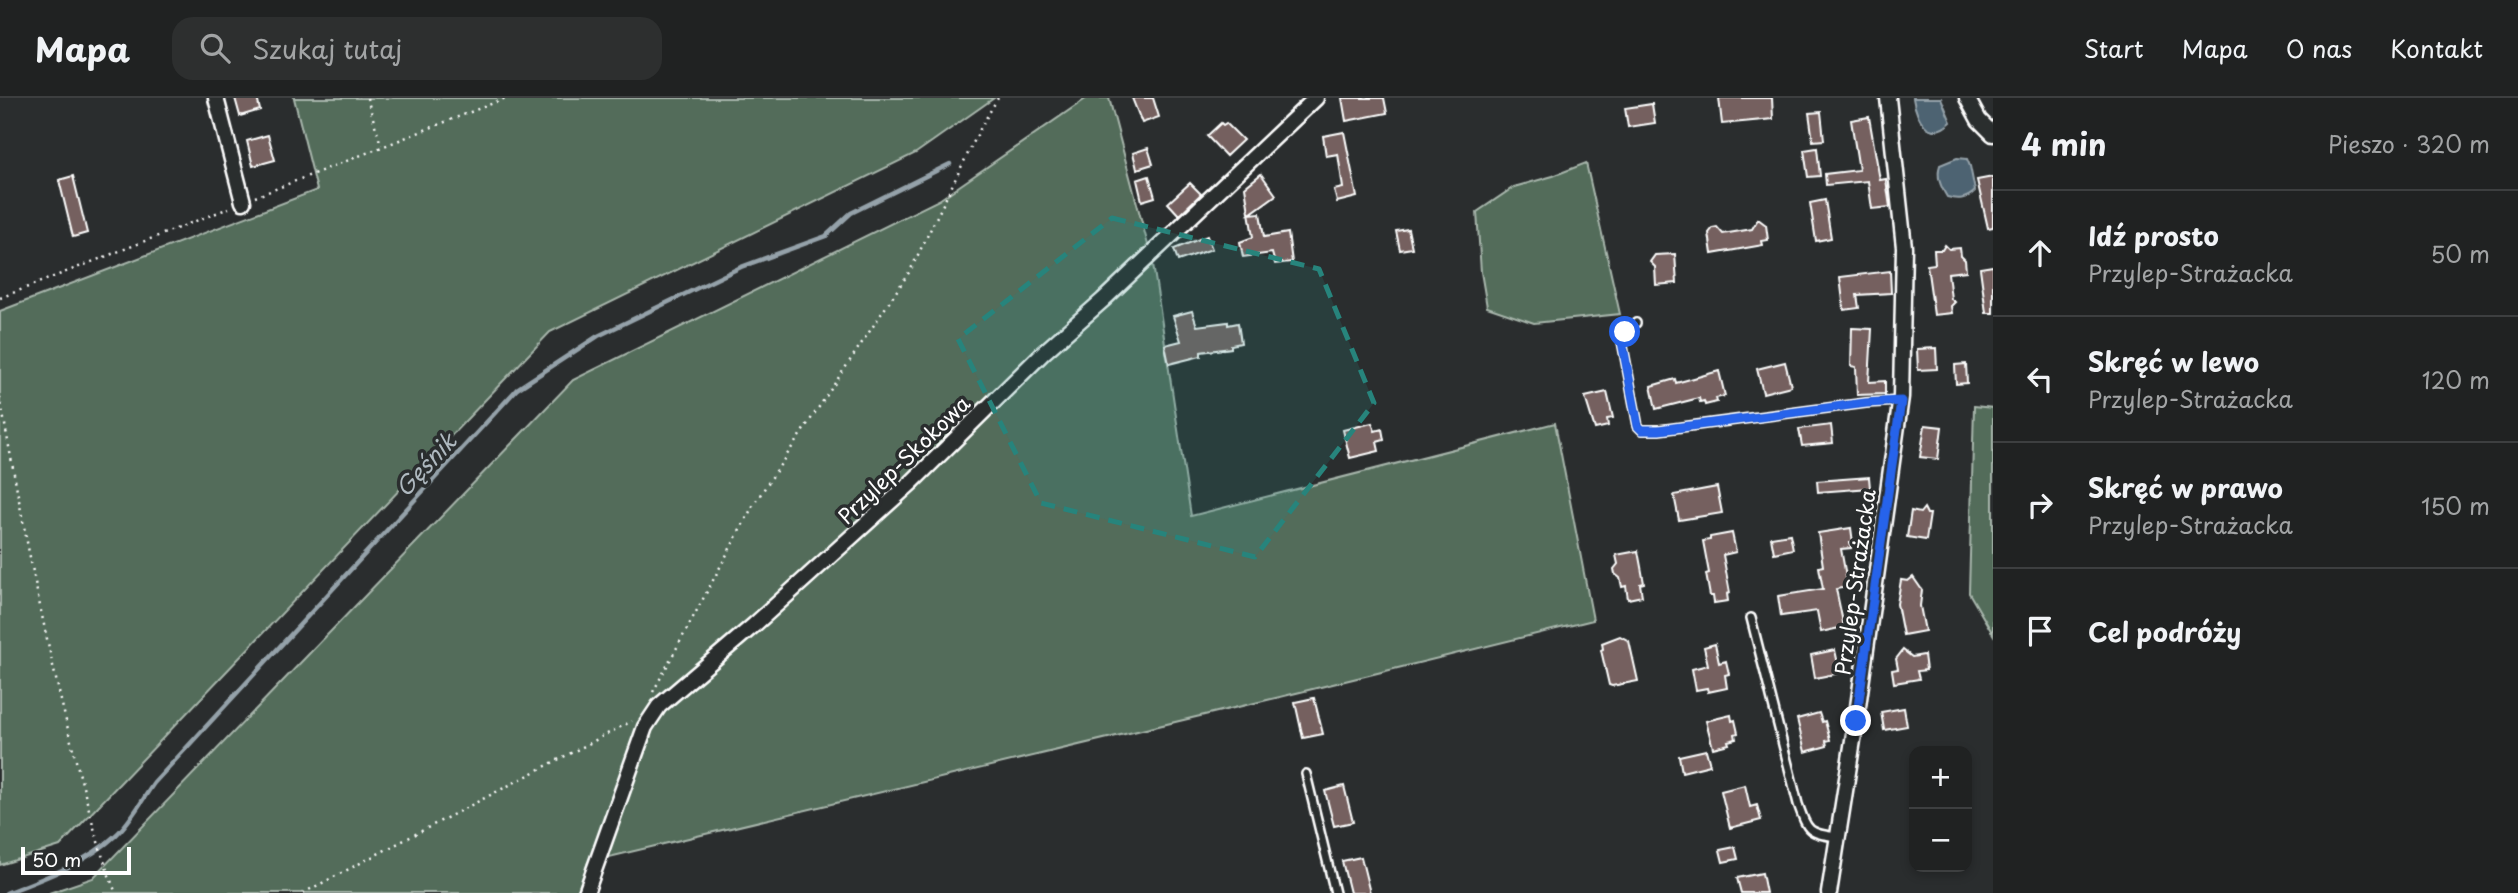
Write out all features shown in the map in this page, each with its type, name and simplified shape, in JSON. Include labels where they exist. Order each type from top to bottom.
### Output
[{"type":"street","points":[[216,98],[243,202]]},
{"type":"street","name":"Przylep-Skokowa","points":[[586,893],[656,700],[754,625],[911,483],[1043,353],[1317,98]]},
{"type":"street","name":"Przylep-Strażacka","points":[[1829,893],[1901,401],[1904,247],[1888,98]]},
{"type":"street","points":[[1967,98],[1979,120],[1993,134]]},
{"type":"lane","points":[[1636,323],[1621,336],[1638,426],[1642,430],[1901,401]]},
{"type":"lane","points":[[1751,618],[1806,829],[1814,834],[1837,837]]},
{"type":"lane","points":[[1306,774],[1335,893]]},
{"type":"path","points":[[367,98],[382,146]]},
{"type":"path","points":[[303,893],[656,700],[754,504],[910,271],[998,98]]},
{"type":"path","points":[[0,397],[50,654],[96,840],[116,893]]},
{"type":"highlighted area","points":[[1112,218],[1319,269],[1374,403],[1255,557],[1041,503],[958,339]]},
{"type":"green space","points":[[294,98],[994,98],[916,153],[550,332],[60,846],[0,865],[0,311],[317,190]]},
{"type":"green space","points":[[1087,98],[1109,98],[1153,264],[1191,516],[1555,423],[1593,620],[588,862],[577,893],[49,893],[93,878],[573,380],[939,200]]},
{"type":"green space","points":[[1586,163],[1620,314],[1534,323],[1487,307],[1481,272],[1477,212],[1514,187]]},
{"type":"green space","points":[[1974,406],[1993,408],[1993,634],[1969,593]]},
{"type":"water","points":[[1913,98],[1941,98],[1951,122],[1943,128],[1930,129],[1917,113]]},
{"type":"water","points":[[1957,158],[1967,159],[1975,191],[1958,199],[1947,197],[1939,178],[1940,165]]},
{"type":"building","points":[[235,98],[257,98],[260,110],[240,116]]},
{"type":"building","points":[[1132,98],[1153,98],[1159,117],[1142,123]]},
{"type":"building","points":[[1342,98],[1384,98],[1387,113],[1346,121]]},
{"type":"building","points":[[1719,98],[1772,98],[1773,119],[1722,124]]},
{"type":"building","points":[[1652,104],[1655,123],[1628,127],[1625,108]]},
{"type":"building","points":[[1821,112],[1824,140],[1813,141],[1809,113]]},
{"type":"building","points":[[1869,117],[1880,180],[1886,179],[1890,207],[1872,209],[1868,181],[1826,185],[1825,174],[1859,170],[1851,120]]},
{"type":"building","points":[[1221,123],[1226,123],[1243,140],[1226,156],[1207,136]]},
{"type":"building","points":[[1344,132],[1357,197],[1337,202],[1334,190],[1343,188],[1338,154],[1326,156],[1323,136]]},
{"type":"building","points":[[268,135],[275,160],[253,166],[247,141]]},
{"type":"building","points":[[1148,148],[1153,164],[1137,169],[1133,153]]},
{"type":"building","points":[[1817,148],[1820,176],[1808,177],[1804,150]]},
{"type":"building","points":[[1261,174],[1276,195],[1250,214],[1260,213],[1264,237],[1288,233],[1292,262],[1275,264],[1272,253],[1243,257],[1240,242],[1253,237],[1245,187]]},
{"type":"building","points":[[73,176],[87,233],[73,237],[59,180]]},
{"type":"building","points":[[1149,176],[1155,197],[1142,201],[1137,180]]},
{"type":"building","points":[[1993,177],[1993,227],[1988,228],[1977,180]]},
{"type":"building","points":[[1190,183],[1201,194],[1179,215],[1168,203]]},
{"type":"building","points":[[1825,200],[1831,238],[1816,241],[1810,203]]},
{"type":"building","points":[[1758,219],[1766,225],[1768,240],[1762,241],[1763,245],[1712,254],[1709,233],[1713,228],[1717,227],[1723,234],[1752,229]]},
{"type":"building","points":[[1408,229],[1412,248],[1400,250],[1396,231]]},
{"type":"building","points":[[1207,236],[1212,249],[1178,261],[1174,249]]},
{"type":"building","points":[[1945,245],[1949,249],[1960,248],[1966,271],[1948,273],[1951,299],[1955,302],[1951,306],[1952,313],[1934,315],[1927,265],[1935,264],[1934,250],[1942,250]]},
{"type":"building","points":[[1675,254],[1677,283],[1656,285],[1655,267],[1650,262],[1655,255]]},
{"type":"building","points":[[1993,266],[1993,313],[1986,313],[1980,268]]},
{"type":"building","points":[[1890,271],[1891,293],[1857,295],[1859,308],[1844,310],[1840,277]]},
{"type":"building","points":[[1192,311],[1197,326],[1238,323],[1241,343],[1231,345],[1231,348],[1201,352],[1201,356],[1169,364],[1165,345],[1181,341],[1173,316]]},
{"type":"building","points":[[1852,328],[1872,329],[1869,382],[1885,381],[1885,394],[1857,395],[1856,367],[1851,366]]},
{"type":"building","points":[[1936,348],[1937,369],[1918,370],[1917,349]]},
{"type":"building","points":[[1785,362],[1791,386],[1763,393],[1757,369]]},
{"type":"building","points":[[1966,364],[1967,383],[1956,384],[1955,365]]},
{"type":"building","points":[[1719,371],[1725,396],[1716,398],[1717,402],[1705,405],[1699,398],[1656,409],[1651,386],[1675,379],[1676,383]]},
{"type":"building","points":[[1607,392],[1613,418],[1607,419],[1608,426],[1595,429],[1585,397]]},
{"type":"building","points":[[1372,423],[1375,431],[1382,429],[1384,440],[1377,442],[1379,451],[1350,458],[1343,430]]},
{"type":"building","points":[[1831,425],[1833,443],[1802,446],[1799,429]]},
{"type":"building","points":[[1925,425],[1942,427],[1938,459],[1920,457]]},
{"type":"building","points":[[1869,477],[1870,488],[1818,492],[1817,481]]},
{"type":"building","points":[[1717,487],[1722,513],[1679,520],[1674,495]]},
{"type":"building","points":[[1924,508],[1927,514],[1930,514],[1926,540],[1907,537],[1911,511],[1920,513]]},
{"type":"building","points":[[1851,528],[1851,548],[1841,549],[1848,587],[1836,589],[1844,627],[1821,632],[1817,611],[1781,616],[1778,596],[1823,589],[1818,533]]},
{"type":"building","points":[[1732,533],[1736,552],[1723,555],[1730,593],[1727,594],[1728,601],[1714,603],[1706,574],[1709,573],[1703,541]]},
{"type":"building","points":[[1790,534],[1793,549],[1774,553],[1771,537]]},
{"type":"building","points":[[1638,551],[1644,583],[1640,584],[1642,596],[1628,599],[1626,586],[1622,587],[1620,578],[1615,574],[1614,569],[1618,564],[1616,555]]},
{"type":"building","points":[[1913,577],[1922,590],[1920,606],[1925,631],[1903,635],[1897,604],[1901,580],[1908,581]]},
{"type":"building","points":[[1620,636],[1629,641],[1638,681],[1612,686],[1609,685],[1601,650],[1602,643]]},
{"type":"building","points":[[1715,644],[1719,663],[1726,661],[1729,674],[1725,675],[1727,688],[1708,692],[1707,688],[1696,690],[1692,669],[1708,665],[1704,647]]},
{"type":"building","points":[[1835,650],[1840,673],[1815,678],[1811,655]]},
{"type":"building","points":[[1903,650],[1912,657],[1924,655],[1926,670],[1917,671],[1919,679],[1894,683],[1892,670],[1898,669],[1896,659]]},
{"type":"building","points":[[1314,698],[1323,734],[1303,738],[1295,702]]},
{"type":"building","points":[[1904,708],[1907,726],[1884,730],[1881,712]]},
{"type":"building","points":[[1819,713],[1822,722],[1825,721],[1830,740],[1826,741],[1827,746],[1805,752],[1797,719]]},
{"type":"building","points":[[1731,715],[1738,733],[1735,734],[1736,739],[1728,741],[1729,744],[1713,748],[1706,721]]},
{"type":"building","points":[[1706,750],[1710,765],[1682,772],[1679,756]]},
{"type":"building","points":[[1745,785],[1750,807],[1757,805],[1761,820],[1730,828],[1721,791]]},
{"type":"building","points":[[1344,786],[1353,822],[1334,826],[1325,791]]},
{"type":"building","points":[[1735,847],[1738,859],[1723,862],[1720,850]]},
{"type":"building","points":[[1361,857],[1370,893],[1350,893],[1342,861]]},
{"type":"building","points":[[1762,873],[1766,893],[1741,893],[1737,878]]},
{"type":"waterway","name":"Gęśnik","points":[[6,893],[78,862],[116,835],[154,783],[517,389],[598,336],[741,267],[826,236],[851,213],[950,164]]},
{"type":"route","points":[[1625,332],[1621,336],[1638,426],[1642,430],[1901,401],[1856,721]]}]
